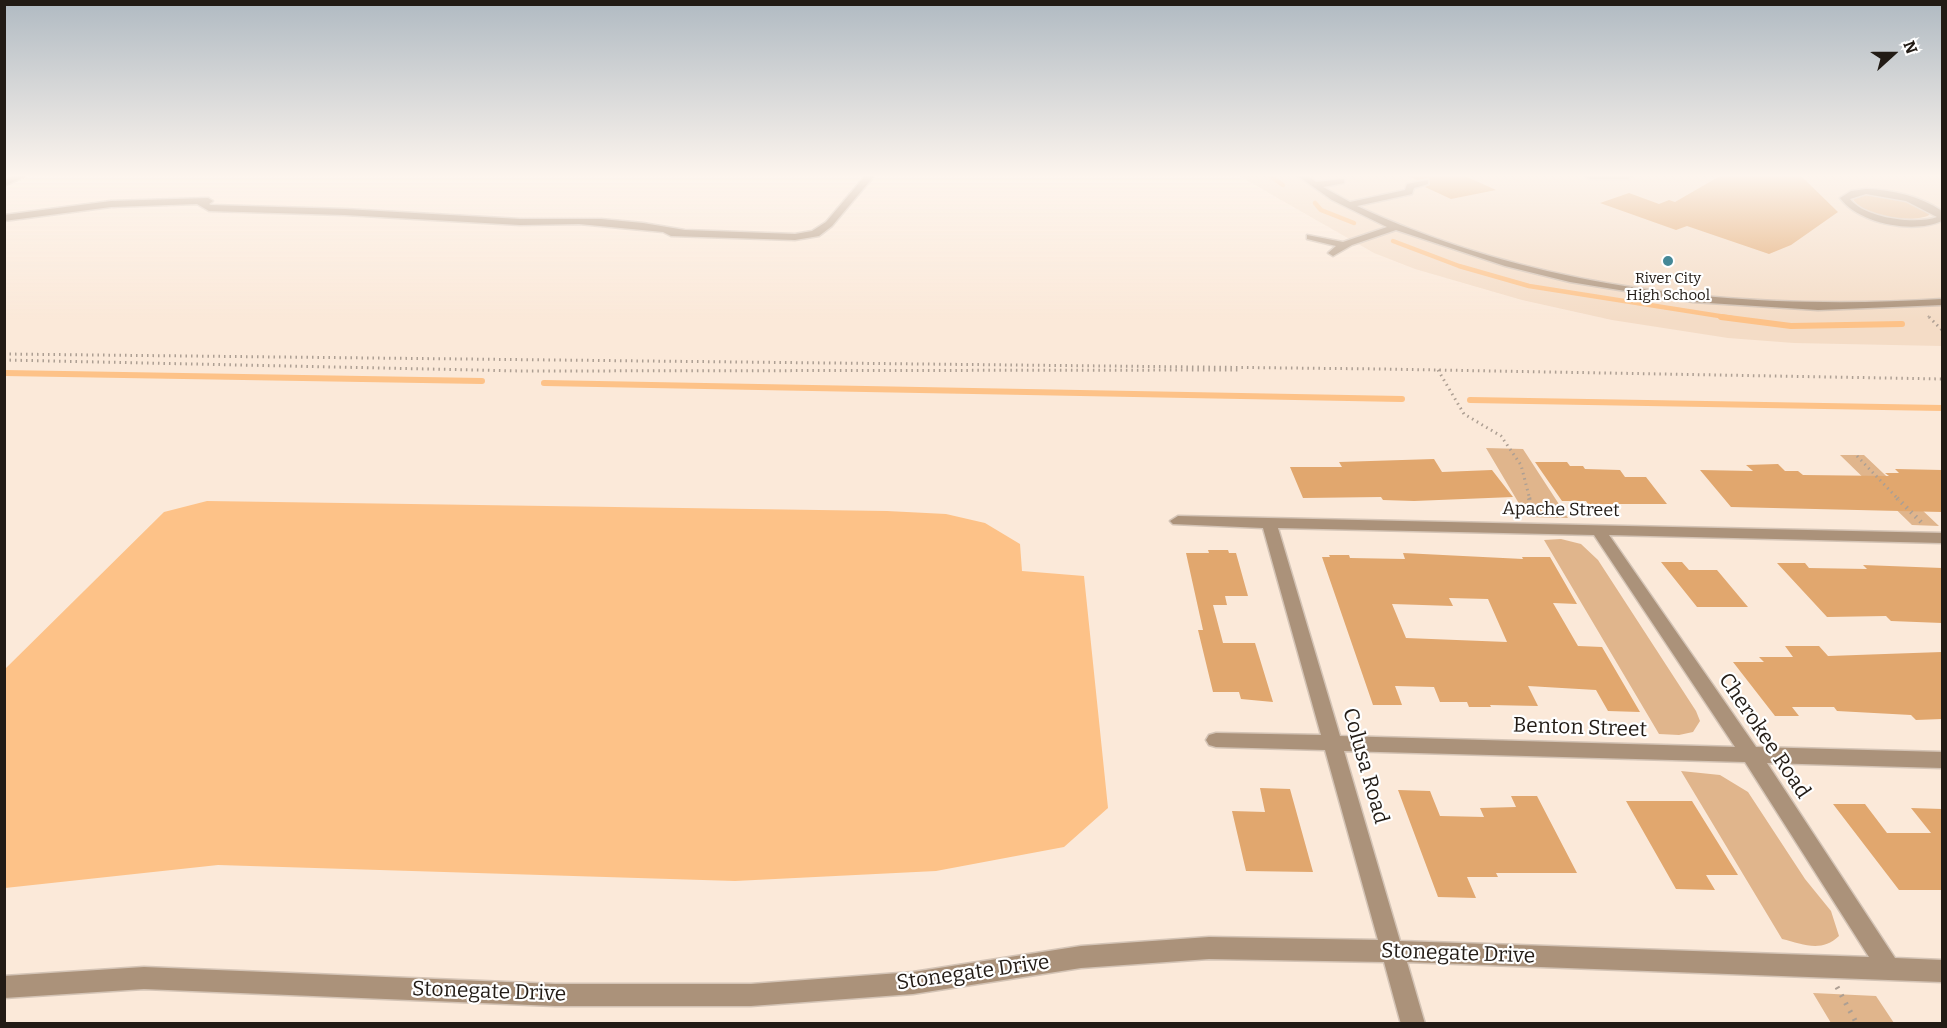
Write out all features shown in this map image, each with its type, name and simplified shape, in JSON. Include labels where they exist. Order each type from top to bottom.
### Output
[{"type":"street","points":[[525,224],[557,229],[652,234],[681,232],[795,237],[815,234],[829,224]]},
{"type":"street","points":[[1390,224],[1464,251],[1523,267],[1657,294],[1802,307],[1865,308],[1942,302]]},
{"type":"street","points":[[1911,224],[1942,232]]},
{"type":"street","points":[[1334,253],[1344,245],[1396,227]]},
{"type":"street","points":[[1311,237],[1344,245]]},
{"type":"street","name":"Apache Street","points":[[1178,521],[1942,538]]},
{"type":"street","name":"Colusa Road","points":[[1269,523],[1413,1023]]},
{"type":"street","name":"Cherokee Road","points":[[1598,530],[1751,755],[1889,969]]},
{"type":"street","name":"Benton Street","points":[[1216,740],[1942,760]]},
{"type":"street","name":"Stonegate Drive","points":[[4,987],[144,978],[555,995],[751,995],[913,983],[1081,957],[1209,948],[1391,951],[1942,970]]},
{"type":"path","points":[[4,354],[1438,370],[1942,379]]},
{"type":"path","points":[[4,360],[522,371],[1438,370]]},
{"type":"path","points":[[1438,370],[1464,414],[1501,436],[1521,465],[1526,492],[1546,530]]},
{"type":"path","points":[[1857,456],[1924,524]]},
{"type":"path","points":[[1828,967],[1857,1023]]},
{"type":"shaded area","name":"River City High School","points":[[1323,224],[1942,224],[1942,346],[1794,343],[1728,338],[1612,320],[1522,300],[1415,269],[1374,253]]},
{"type":"shaded area","points":[[1486,448],[1523,449],[1568,518],[1527,517]]},
{"type":"shaded area","points":[[1840,455],[1864,455],[1939,526],[1912,525]]},
{"type":"shaded area","points":[[207,501],[887,511],[946,514],[985,523],[1020,544],[1022,571],[1084,576],[1108,808],[1064,847],[936,871],[735,881],[218,865],[5,888],[5,669],[164,512]]},
{"type":"shaded area","points":[[1561,539],[1581,544],[1598,560],[1696,711],[1700,721],[1693,732],[1679,735],[1659,734],[1544,540]]},
{"type":"shaded area","points":[[1681,771],[1720,775],[1748,792],[1805,879],[1831,911],[1839,936],[1819,946],[1782,939]]},
{"type":"shaded area","points":[[1813,993],[1876,996],[1894,1023],[1831,1023]]},
{"type":"building","points":[[1659,224],[1821,224],[1791,245],[1769,254],[1687,226],[1676,230]]},
{"type":"building","points":[[1434,459],[1442,472],[1492,470],[1513,497],[1414,501],[1383,500],[1381,497],[1303,498],[1290,467],[1342,467],[1339,462]]},
{"type":"building","points":[[1535,462],[1567,462],[1570,466],[1583,466],[1585,469],[1620,470],[1625,477],[1646,477],[1667,504],[1588,504],[1586,501],[1562,501]]},
{"type":"building","points":[[1778,464],[1785,471],[1798,471],[1803,475],[1889,476],[1885,473],[1899,473],[1895,469],[1942,470],[1942,512],[1731,507],[1700,470],[1753,471],[1746,465]]},
{"type":"building","points":[[1208,550],[1228,550],[1229,553],[1236,553],[1248,596],[1225,596],[1227,605],[1213,605],[1223,643],[1255,643],[1273,702],[1241,699],[1239,692],[1213,692],[1198,630],[1203,630],[1186,553],[1209,553]]},
{"type":"building","points":[[1403,553],[1523,559],[1522,557],[1550,557],[1577,604],[1553,603],[1578,646],[1602,647],[1640,712],[1608,711],[1596,690],[1528,686],[1538,706],[1469,707],[1467,702],[1440,702],[1434,687],[1395,686],[1402,705],[1373,705],[1322,557],[1349,555],[1350,558],[1405,559]],"holes":[[[1449,598],[1488,599],[1507,642],[1406,638],[1392,604],[1453,606]]]},
{"type":"building","points":[[1661,562],[1682,562],[1689,570],[1717,570],[1748,607],[1697,607]]},
{"type":"building","points":[[1777,563],[1805,563],[1809,568],[1867,569],[1863,565],[1942,568],[1942,623],[1891,621],[1886,616],[1827,617]]},
{"type":"building","points":[[1785,646],[1819,646],[1828,656],[1942,652],[1942,719],[1916,720],[1911,715],[1837,711],[1834,707],[1792,707],[1799,716],[1775,716],[1733,662],[1764,662],[1759,657],[1793,657]]},
{"type":"building","points":[[1260,788],[1290,789],[1313,872],[1246,871],[1232,811],[1265,812]]},
{"type":"building","points":[[1398,790],[1430,791],[1440,816],[1484,817],[1480,808],[1516,807],[1511,796],[1537,796],[1577,873],[1496,873],[1498,877],[1467,877],[1476,898],[1438,897]]},
{"type":"building","points":[[1626,801],[1692,801],[1738,875],[1706,875],[1715,890],[1676,889]]},
{"type":"building","points":[[1833,804],[1865,804],[1887,833],[1931,833],[1911,808],[1942,809],[1942,890],[1899,890]]},
{"type":"waterway","points":[[1393,241],[1459,266],[1529,286],[1732,318]]},
{"type":"waterway","points":[[1721,317],[1791,326],[1902,324]]},
{"type":"waterway","points":[[4,373],[482,381]]},
{"type":"waterway","points":[[544,383],[1402,399]]},
{"type":"waterway","points":[[1470,400],[1942,408]]},
{"type":"place","name":"River City High School","points":[[1668,261]]}]
